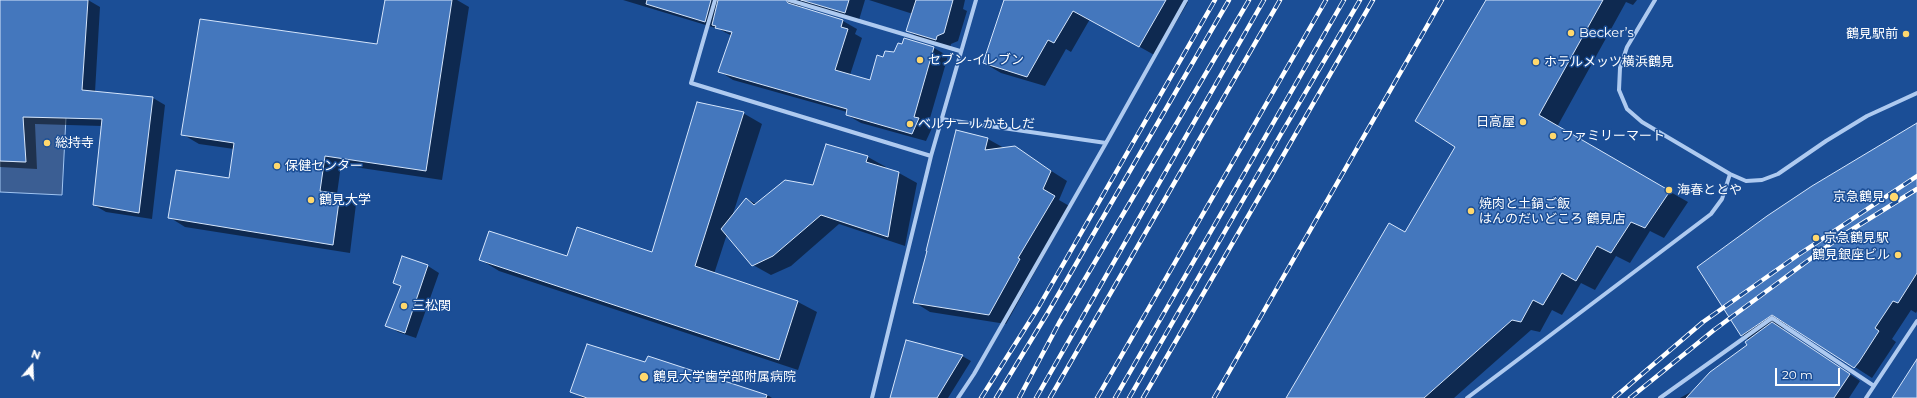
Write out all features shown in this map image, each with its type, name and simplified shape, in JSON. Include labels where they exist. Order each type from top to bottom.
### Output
[{"type":"street","points":[[715,0],[691,83],[931,156]]},
{"type":"street","points":[[789,0],[960,51]]},
{"type":"street","points":[[872,398],[931,156],[960,51],[976,0]]},
{"type":"street","points":[[958,398],[974,374],[1186,0]]},
{"type":"street","points":[[1655,0],[1627,47],[1620,68],[1619,90],[1627,109],[1642,122],[1730,174],[1746,181],[1762,180],[1778,174],[1826,141],[1867,116],[1917,94]]},
{"type":"street","points":[[941,119],[1106,143]]},
{"type":"street","points":[[1467,398],[1712,214],[1722,199],[1730,174]]},
{"type":"street","points":[[1660,398],[1772,318],[1874,386]]},
{"type":"street","points":[[1866,398],[1917,321]]},
{"type":"water","points":[[23,117],[66,117],[62,195],[0,192],[0,161],[25,162]]},
{"type":"building","points":[[0,0],[88,0],[82,90],[153,97],[139,213],[93,205],[102,119],[23,117],[26,162],[0,161]]},
{"type":"building","points":[[385,0],[452,0],[426,171],[325,156],[320,191],[340,194],[333,245],[168,218],[176,170],[229,178],[234,143],[181,135],[200,19],[377,44]]},
{"type":"building","points":[[647,0],[711,0],[705,22],[646,4]]},
{"type":"building","points":[[718,0],[786,0],[788,3],[843,20],[841,27],[848,29],[835,70],[870,80],[877,55],[883,57],[885,51],[894,52],[898,43],[902,44],[904,38],[934,47],[914,117],[919,118],[912,134],[846,115],[847,109],[718,72],[732,32],[715,28],[716,26],[712,25]]},
{"type":"building","points":[[801,0],[849,0],[845,13]]},
{"type":"building","points":[[916,0],[953,0],[944,33],[937,36],[936,40],[906,31]]},
{"type":"building","points":[[1004,0],[1166,0],[1139,47],[1073,11],[1054,43],[1048,40],[1027,77],[983,63]]},
{"type":"building","points":[[1486,0],[1603,0],[1539,115],[1670,191],[1645,228],[1631,222],[1611,253],[1597,246],[1576,281],[1562,273],[1543,305],[1533,300],[1521,322],[1512,320],[1424,398],[1286,398],[1389,223],[1405,232],[1455,147],[1415,121]]},
{"type":"building","points":[[697,102],[744,112],[695,266],[798,301],[779,360],[479,260],[489,231],[567,256],[577,227],[652,252]]},
{"type":"building","name":"京急鶴見駅","points":[[1917,123],[1917,273],[1898,303],[1893,301],[1875,328],[1879,331],[1859,362],[1854,368],[1772,315],[1741,336],[1697,267],[1767,216],[1812,186]]},
{"type":"building","points":[[956,130],[988,138],[985,150],[1015,146],[1051,171],[1043,189],[1055,196],[1018,258],[1020,259],[989,315],[913,303]]},
{"type":"building","points":[[826,144],[868,156],[866,162],[899,172],[888,237],[821,215],[773,256],[752,266],[721,229],[746,198],[754,205],[785,180],[813,185]]},
{"type":"building","name":"三松関","points":[[402,256],[428,265],[405,333],[385,326],[401,286],[393,283]]},
{"type":"building","points":[[1772,322],[1850,374],[1834,398],[1686,398],[1710,372],[1747,345],[1745,342]]},
{"type":"building","points":[[906,340],[963,355],[937,398],[890,398]]},
{"type":"building","name":"鶴見大学歯学部附属病院","points":[[587,344],[645,362],[648,356],[767,395],[766,398],[587,398],[570,392]]},
{"type":"building","points":[[1917,359],[1917,398],[1892,398]]},
{"type":"railway","points":[[981,398],[1038,308],[1215,0]]},
{"type":"railway","points":[[996,398],[1047,314],[1229,0]]},
{"type":"railway","points":[[1019,398],[1059,323],[1249,0]]},
{"type":"railway","points":[[1036,398],[1264,0]]},
{"type":"railway","points":[[1050,398],[1280,0]]},
{"type":"railway","points":[[1097,398],[1326,0]]},
{"type":"railway","points":[[1115,398],[1344,0]]},
{"type":"railway","points":[[1129,398],[1360,0]]},
{"type":"railway","points":[[1143,398],[1373,0]]},
{"type":"railway","points":[[1214,398],[1442,0]]},
{"type":"railway","points":[[1614,398],[1703,322],[1798,255],[1917,176]]},
{"type":"railway","points":[[1630,398],[1714,330],[1840,237],[1917,189]]},
{"type":"place","name":"Becker’s","points":[[1571,33]]},
{"type":"place","name":"鶴見駅前","points":[[1906,34]]},
{"type":"place","name":"セブン-イレブン","points":[[920,60]]},
{"type":"place","name":"ホテルメッツ横浜鶴見","points":[[1536,62]]},
{"type":"place","name":"日高屋","points":[[1523,122]]},
{"type":"place","name":"ベルナールかもしだ","points":[[910,124]]},
{"type":"place","name":"ファミリーマート","points":[[1553,136]]},
{"type":"place","name":"総持寺","points":[[47,143]]},
{"type":"place","name":"保健センター","points":[[277,166]]},
{"type":"place","name":"海春ととや","points":[[1669,190]]},
{"type":"place","name":"京急鶴見","points":[[1894,197]]},
{"type":"place","name":"鶴見大学","points":[[311,200]]},
{"type":"place","name":"焼肉と土鍋ご飯 はんのだいどころ 鶴見店","points":[[1471,211]]},
{"type":"place","name":"京急鶴見駅","points":[[1816,238]]},
{"type":"place","name":"鶴見銀座ビル","points":[[1898,255]]},
{"type":"place","name":"三松関","points":[[404,306]]},
{"type":"place","name":"鶴見大学歯学部附属病院","points":[[644,377]]}]
